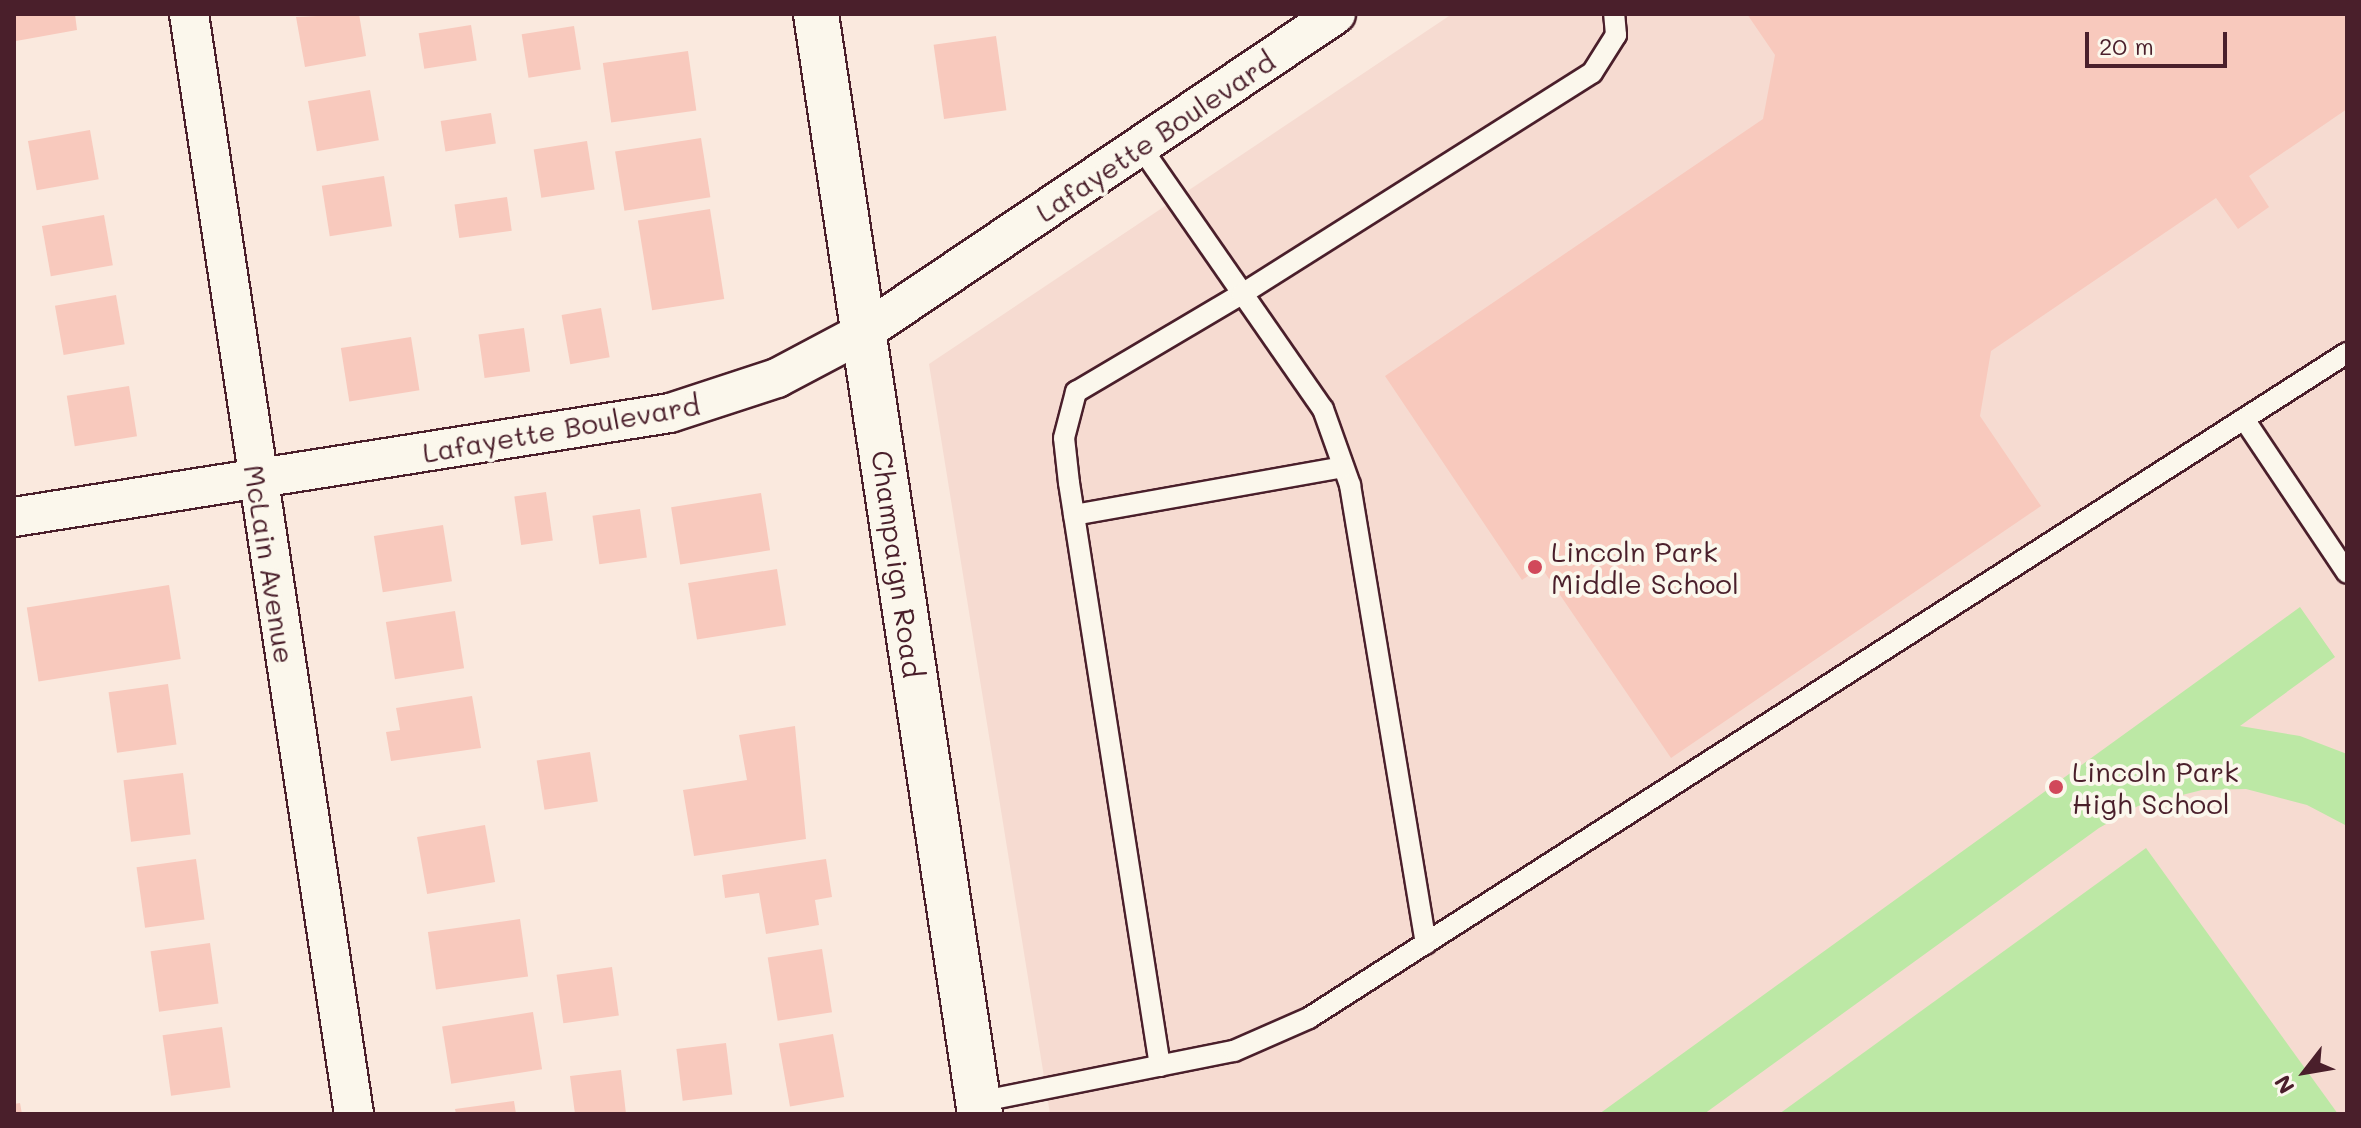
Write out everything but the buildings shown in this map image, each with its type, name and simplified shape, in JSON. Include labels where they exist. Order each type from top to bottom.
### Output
[{"type":"street","name":"McLain Avenue","points":[[189,14],[354,1114]]},
{"type":"street","name":"Champaign Road","points":[[816,14],[979,1108]]},
{"type":"street","name":"Lafayette Boulevard","points":[[14,517],[684,410],[777,378],[864,332],[1336,14]]},
{"type":"lane","points":[[1160,1066],[1064,438],[1076,392],[1242,294],[1592,73],[1616,35],[1614,14]]},
{"type":"lane","points":[[1140,146],[1323,409],[1343,467],[1426,944]]},
{"type":"lane","points":[[979,1108],[1234,1051],[1309,1018],[2347,353]]},
{"type":"lane","points":[[2244,419],[2347,573]]},
{"type":"lane","points":[[1074,515],[1343,467]]},
{"type":"shaded area","name":"Lincoln Park Middle School","points":[[1452,14],[2347,14],[2347,1114],[1050,1114],[929,364]]},
{"type":"green space","points":[[2300,607],[2335,657],[2240,726],[2300,736],[2347,754],[2347,826],[2307,805],[2246,789],[2202,790],[2138,806],[2099,828],[1704,1114],[1599,1114]]},
{"type":"green space","points":[[2146,848],[2338,1114],[1779,1114]]},
{"type":"place","name":"Lincoln Park Middle School","points":[[1535,567]]},
{"type":"place","name":"Lincoln Park High School","points":[[2056,787]]}]
